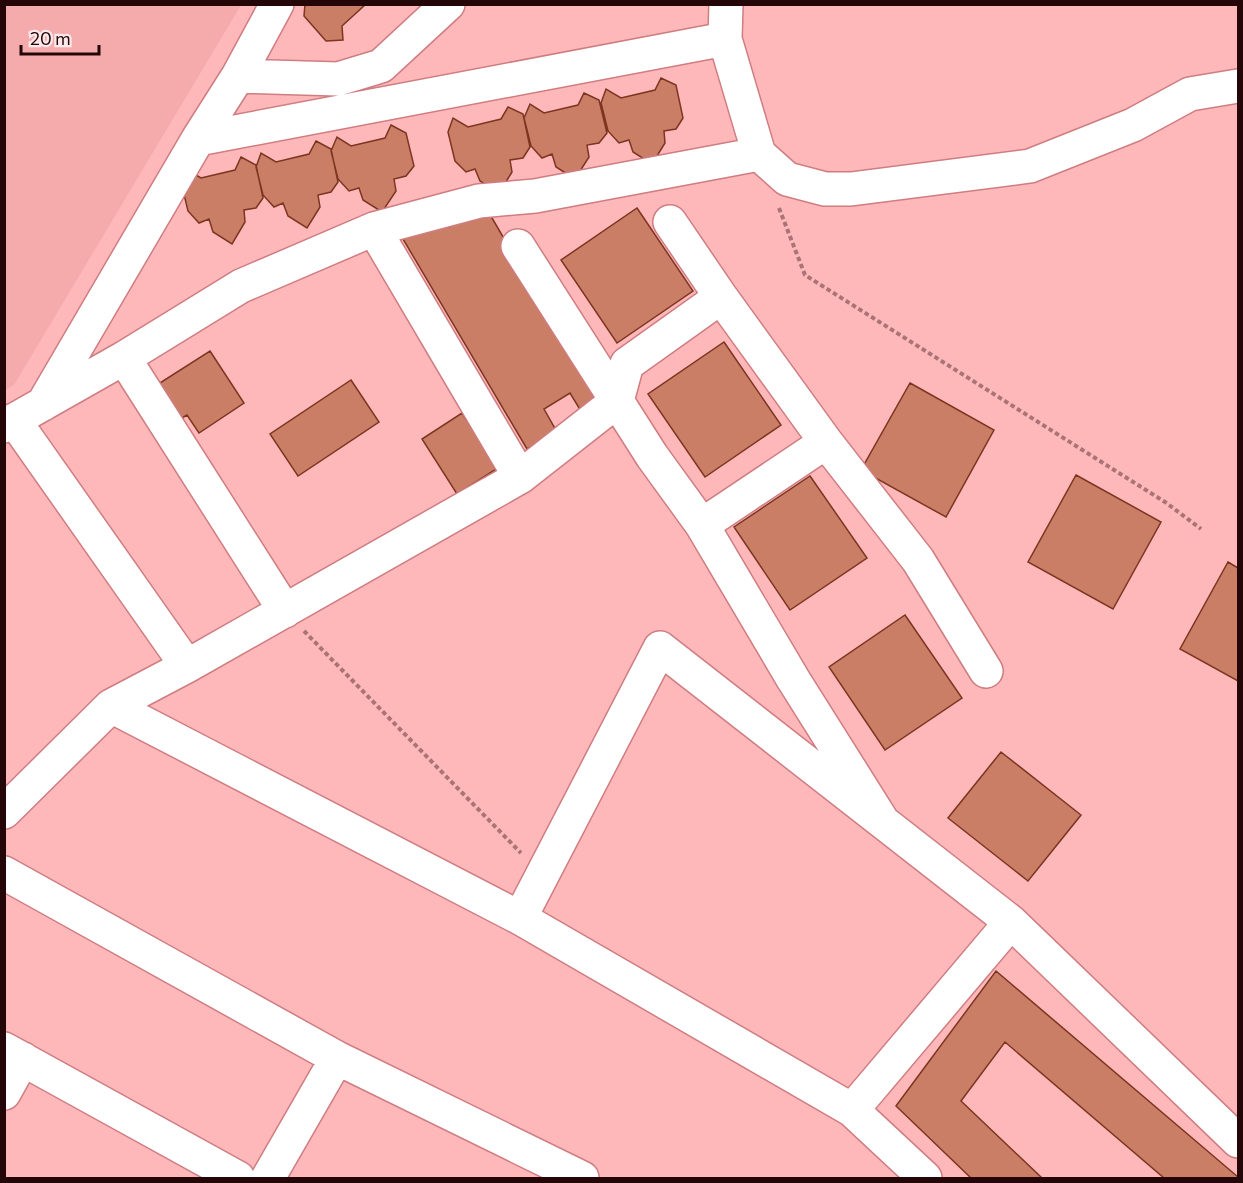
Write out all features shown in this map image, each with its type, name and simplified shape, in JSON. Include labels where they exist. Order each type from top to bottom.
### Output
[{"type":"street","points":[[20,417],[238,76],[277,4]]},
{"type":"street","points":[[238,76],[338,79],[381,66],[448,4]]},
{"type":"street","points":[[726,4],[725,39],[759,154],[787,179],[825,189],[851,189],[1030,166],[1133,125],[1190,94],[1239,86]]},
{"type":"street","points":[[198,139],[725,39]]},
{"type":"street","points":[[20,417],[124,358],[241,286],[374,229],[479,201],[535,196],[759,154]]},
{"type":"street","points":[[670,222],[826,442],[918,560],[986,671]]},
{"type":"street","points":[[374,229],[520,477]]},
{"type":"street","points":[[518,246],[652,456],[702,525],[793,680],[883,822]]},
{"type":"street","points":[[4,813],[111,706],[187,666],[520,477],[617,401],[627,364],[721,297]]},
{"type":"street","points":[[124,358],[285,611]]},
{"type":"street","points":[[20,417],[187,666]]},
{"type":"street","points":[[702,525],[826,442]]},
{"type":"street","points":[[520,918],[660,648],[1011,922],[1239,1141]]},
{"type":"street","points":[[111,706],[520,918],[852,1110],[925,1179]]},
{"type":"street","points":[[4,873],[337,1058],[579,1178]]},
{"type":"street","points":[[852,1110],[1011,922]]},
{"type":"street","points":[[4,1093],[14,1054],[238,1179]]},
{"type":"street","points":[[268,1179],[337,1058]]},
{"type":"path","points":[[776,198],[805,275],[1165,502],[1201,529]]},
{"type":"path","points":[[285,611],[542,875]]},
{"type":"shaded area","points":[[5,4],[241,5],[14,385],[5,390]]},
{"type":"building","points":[[305,4],[366,4],[342,26],[343,40],[326,41],[304,16]]},
{"type":"building","points":[[661,78],[676,85],[683,118],[676,129],[664,131],[665,143],[652,164],[633,152],[629,140],[619,143],[608,131],[601,103],[606,89],[621,98],[655,90]]},
{"type":"building","points":[[584,93],[599,100],[607,133],[599,143],[587,145],[589,157],[575,179],[556,167],[552,154],[542,158],[531,146],[524,118],[530,104],[544,113],[578,105]]},
{"type":"building","points":[[508,107],[523,114],[530,147],[523,158],[510,160],[512,172],[499,193],[480,181],[475,169],[466,172],[455,161],[448,132],[453,118],[468,127],[501,119]]},
{"type":"building","points":[[391,125],[406,133],[414,166],[406,176],[394,179],[396,191],[382,212],[363,200],[359,188],[349,191],[338,179],[331,151],[337,137],[351,146],[385,138]]},
{"type":"building","points":[[316,141],[331,149],[338,182],[331,192],[318,195],[320,207],[307,228],[288,216],[283,203],[274,207],[263,195],[256,167],[261,153],[276,162],[309,154]]},
{"type":"building","points":[[241,157],[256,165],[263,198],[256,208],[244,210],[245,222],[232,244],[213,232],[209,219],[199,223],[188,211],[181,182],[186,169],[201,178],[235,170]]},
{"type":"building","points":[[485,206],[602,406],[584,416],[570,393],[544,409],[557,432],[527,449],[403,239],[443,216],[449,227]]},
{"type":"building","points":[[637,208],[693,291],[617,343],[561,260]]},
{"type":"building","points":[[724,342],[781,425],[705,477],[648,394]]},
{"type":"building","points":[[210,351],[244,403],[199,433],[187,415],[175,422],[152,388]]},
{"type":"building","points":[[351,380],[379,422],[298,476],[270,434]]},
{"type":"building","points":[[910,383],[994,430],[946,517],[861,470]]},
{"type":"building","points":[[462,413],[498,468],[457,494],[422,439]]},
{"type":"building","points":[[1076,475],[1161,522],[1113,609],[1028,562]]},
{"type":"building","points":[[810,476],[867,558],[790,610],[734,527]]},
{"type":"building","points":[[1228,562],[1238,568],[1238,681],[1180,649]]},
{"type":"building","points":[[905,615],[962,698],[885,750],[829,667]]},
{"type":"building","points":[[1001,752],[1081,815],[1028,881],[948,818]]},
{"type":"building","points":[[996,971],[1238,1178],[1164,1178],[1005,1042],[961,1101],[1042,1178],[971,1178],[896,1106]]}]
